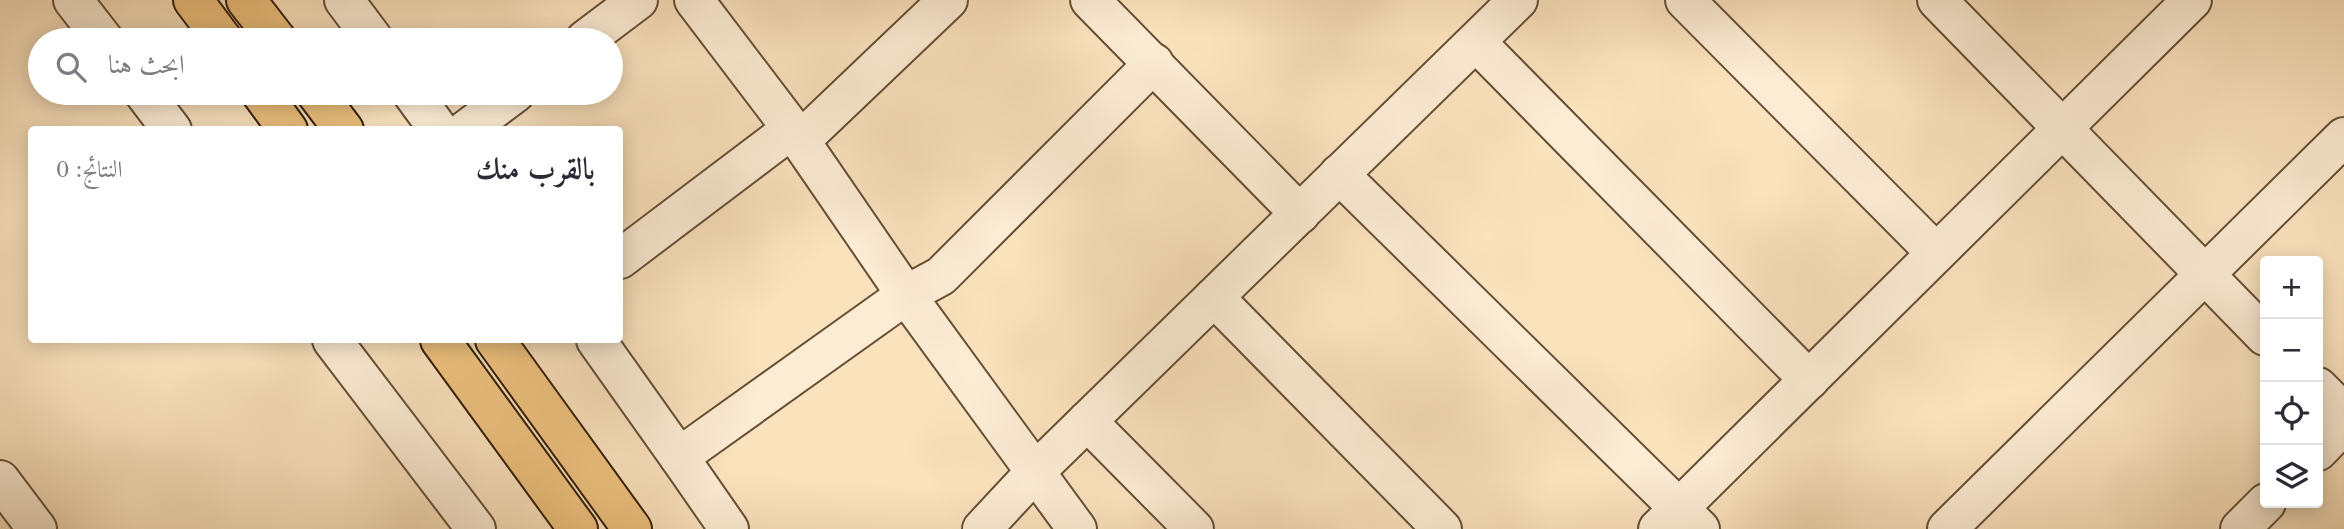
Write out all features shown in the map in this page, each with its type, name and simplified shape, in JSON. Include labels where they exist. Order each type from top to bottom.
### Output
[{"type":"highway","points":[[245,0],[267,28]]},
{"type":"highway","points":[[270,105],[285,126]]},
{"type":"highway","points":[[325,105],[341,126]]},
{"type":"highway","points":[[442,343],[578,529]]},
{"type":"highway","points":[[497,343],[632,529]]},
{"type":"street","points":[[73,0],[95,28]]},
{"type":"street","points":[[209,22],[245,0]]},
{"type":"street","points":[[344,0],[365,28]]},
{"type":"street","points":[[600,28],[638,0]]},
{"type":"street","points":[[694,0],[796,135],[906,295],[1077,529]]},
{"type":"street","points":[[623,257],[796,135],[948,0]]},
{"type":"street","points":[[1090,0],[1300,214]]},
{"type":"street","points":[[982,529],[1035,471],[1518,0]]},
{"type":"street","points":[[1685,0],[1936,253]]},
{"type":"street","points":[[1937,0],[2260,331]]},
{"type":"street","points":[[1339,174],[1679,522],[1809,380],[2192,0]]},
{"type":"street","points":[[1476,42],[1809,380]]},
{"type":"street","points":[[679,457],[906,295],[941,276],[1154,63]]},
{"type":"street","points":[[153,105],[169,126]]},
{"type":"street","points":[[421,105],[436,126]]},
{"type":"street","points":[[471,126],[498,105]]},
{"type":"street","points":[[1947,529],[2344,137]]},
{"type":"street","points":[[1214,297],[1442,529]]},
{"type":"street","points":[[334,343],[476,529]]},
{"type":"street","points":[[598,343],[729,529]]},
{"type":"street","points":[[2323,392],[2344,413]]},
{"type":"street","points":[[1087,421],[1194,529]]},
{"type":"street","points":[[2323,446],[2344,424]]},
{"type":"street","points":[[0,480],[37,529]]},
{"type":"street","points":[[2240,529],[2261,508]]}]
